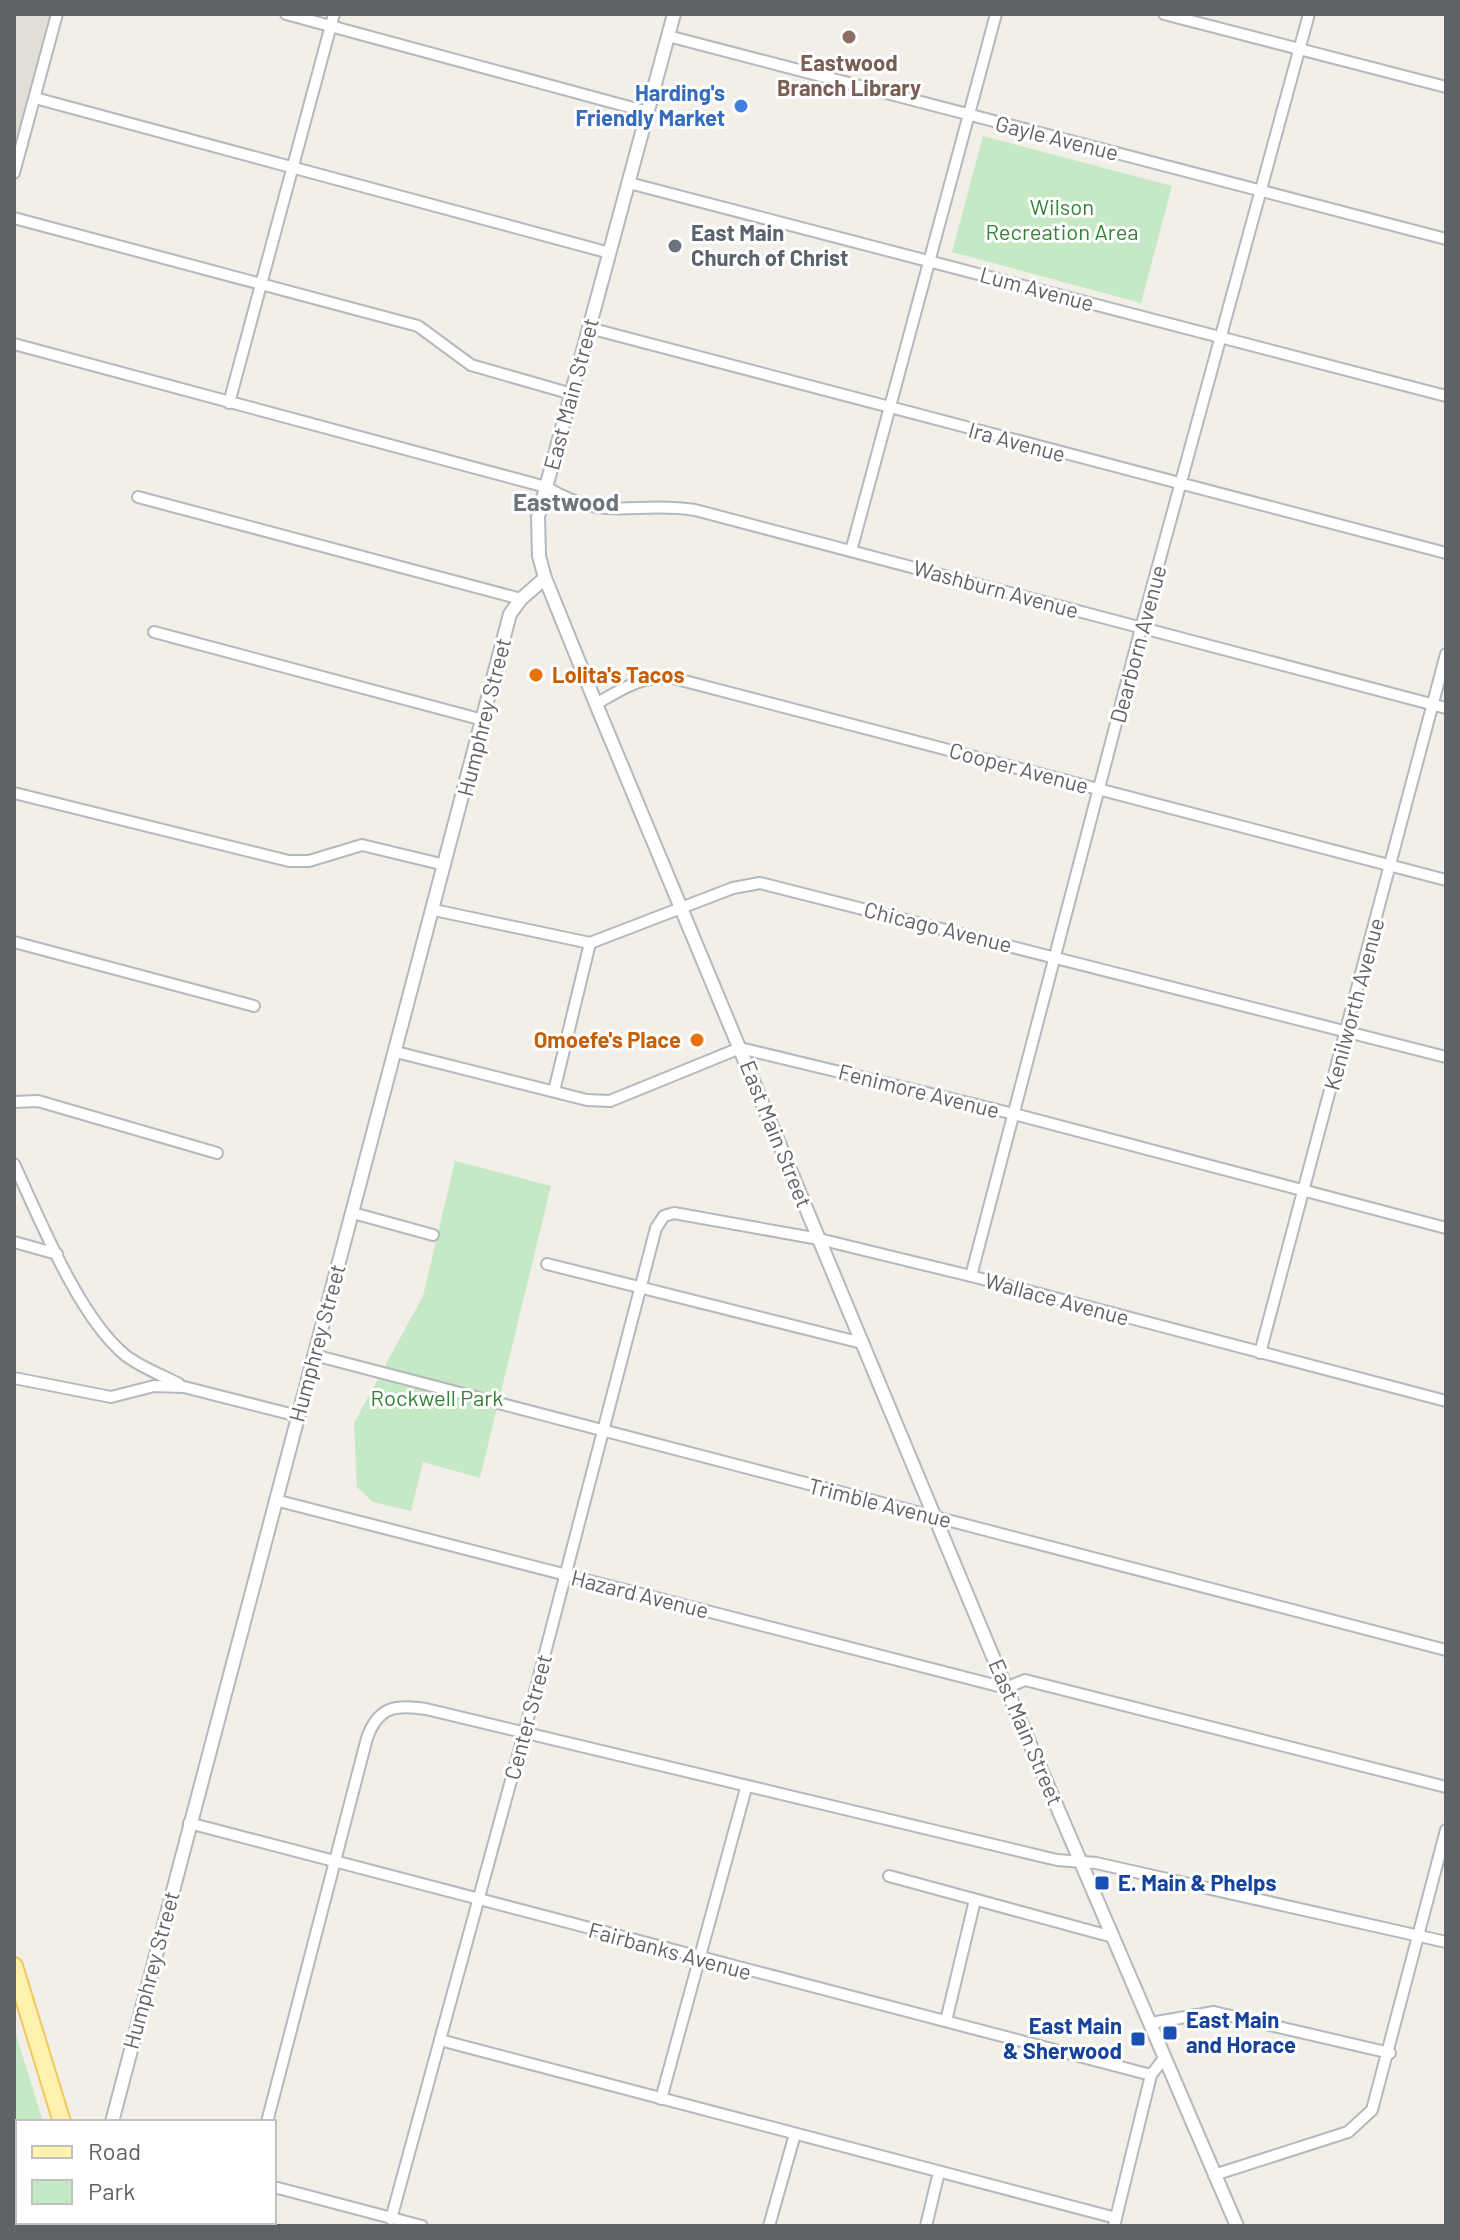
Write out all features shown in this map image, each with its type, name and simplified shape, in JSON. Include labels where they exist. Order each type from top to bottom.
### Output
[{"type":"main road","points":[[14,1966],[61,2120]]},
{"type":"street","points":[[14,173],[57,14]]},
{"type":"street","points":[[286,14],[648,112]]},
{"type":"street","points":[[229,403],[334,14]]},
{"type":"street","name":"East Main Street","points":[[674,14],[546,487],[537,527],[539,556],[596,704],[1006,1688],[1237,2226]]},
{"type":"street","points":[[851,551],[996,14]]},
{"type":"street","points":[[1164,14],[1446,87]]},
{"type":"street","name":"Dearborn Avenue","points":[[971,1276],[1141,628],[1309,14]]},
{"type":"street","name":"Gayle Avenue","points":[[668,36],[1446,239]]},
{"type":"street","points":[[35,98],[610,253]]},
{"type":"street","name":"Lum Avenue","points":[[629,183],[1446,396]]},
{"type":"street","points":[[14,218],[418,326],[436,336],[471,365],[572,394]]},
{"type":"street","name":"Ira Avenue","points":[[589,328],[1181,486],[1446,553]]},
{"type":"street","name":"Washburn Avenue","points":[[14,344],[546,487],[574,503],[593,508],[627,510],[663,505],[695,510],[1446,708]]},
{"type":"street","points":[[138,497],[521,599]]},
{"type":"street","name":"Humphrey Street","points":[[113,2120],[510,614],[521,599],[545,578]]},
{"type":"street","points":[[154,632],[483,720]]},
{"type":"street","name":"Kenilworth Avenue","points":[[1260,1353],[1446,654]]},
{"type":"street","name":"Cooper Avenue","points":[[596,704],[637,681],[673,678],[1446,880]]},
{"type":"street","points":[[14,793],[289,861],[309,861],[362,845],[445,865]]},
{"type":"street","name":"Chicago Avenue","points":[[590,943],[746,883],[760,883],[1446,1057]]},
{"type":"street","points":[[434,910],[590,943],[554,1091]]},
{"type":"street","points":[[14,942],[254,1006]]},
{"type":"street","points":[[396,1052],[587,1100],[619,1100],[740,1048]]},
{"type":"street","name":"Fenimore Avenue","points":[[740,1048],[1014,1114],[1446,1228]]},
{"type":"street","points":[[14,1102],[38,1101],[217,1153]]},
{"type":"street","points":[[14,1164],[57,1254],[94,1318],[125,1355],[184,1387]]},
{"type":"street","points":[[353,1213],[433,1235]]},
{"type":"street","name":"Wallace Avenue","points":[[664,1216],[674,1213],[819,1239],[1446,1401]]},
{"type":"street","name":"Center Street","points":[[391,2219],[524,1732],[656,1228],[664,1216]]},
{"type":"street","points":[[14,1242],[57,1254]]},
{"type":"street","points":[[547,1264],[862,1343]]},
{"type":"street","name":"Trimble Avenue","points":[[314,1355],[1446,1650]]},
{"type":"street","points":[[14,1378],[111,1397],[154,1386],[184,1387],[298,1416]]},
{"type":"street","name":"Hazard Avenue","points":[[275,1500],[1006,1688],[1025,1680],[1446,1787]]},
{"type":"street","points":[[268,2120],[367,1738],[383,1711],[409,1706],[1057,1860],[1083,1862],[1446,1942]]},
{"type":"street","points":[[661,2099],[746,1788]]},
{"type":"street","name":"Fairbanks Avenue","points":[[189,1823],[1151,2075]]},
{"type":"street","points":[[1214,2175],[1356,2127],[1376,2103],[1446,1830]]},
{"type":"street","points":[[889,1876],[1113,1937]]},
{"type":"street","points":[[946,2021],[975,1900]]},
{"type":"street","points":[[1151,2023],[1214,2012],[1390,2053]]},
{"type":"street","points":[[440,2040],[939,2172],[1115,2222],[1151,2075],[1165,2057]]},
{"type":"street","points":[[769,2226],[795,2134]]},
{"type":"street","points":[[926,2226],[939,2172]]},
{"type":"street","points":[[276,2188],[422,2226]]},
{"type":"shaded area","points":[[14,14],[52,14],[14,156]]},
{"type":"green space","name":"Wilson Recreation Area","points":[[983,136],[1172,186],[1141,303],[952,252]]},
{"type":"green space","name":"Rockwell Park","points":[[455,1161],[551,1186],[480,1478],[423,1462],[411,1511],[373,1502],[357,1487],[354,1423],[423,1296]]},
{"type":"green space","points":[[14,2028],[42,2120],[16,2120],[16,2224],[76,2226],[14,2226]]},
{"type":"place","name":"Eastwood Branch Library","points":[[849,37]]},
{"type":"place","name":"Harding's Friendly Market","points":[[741,106]]},
{"type":"place","name":"East Main Church of Christ","points":[[675,246]]},
{"type":"place","name":"Lolita's Tacos","points":[[536,675]]},
{"type":"place","name":"Omoefe's Place","points":[[697,1040]]},
{"type":"place","name":"E. Main & Phelps","points":[[1102,1883]]},
{"type":"place","name":"East Main and Horace","points":[[1170,2033]]},
{"type":"place","name":"East Main & Sherwood","points":[[1138,2039]]},
{"type":"district","name":"Eastwood","points":[[566,503]]}]
